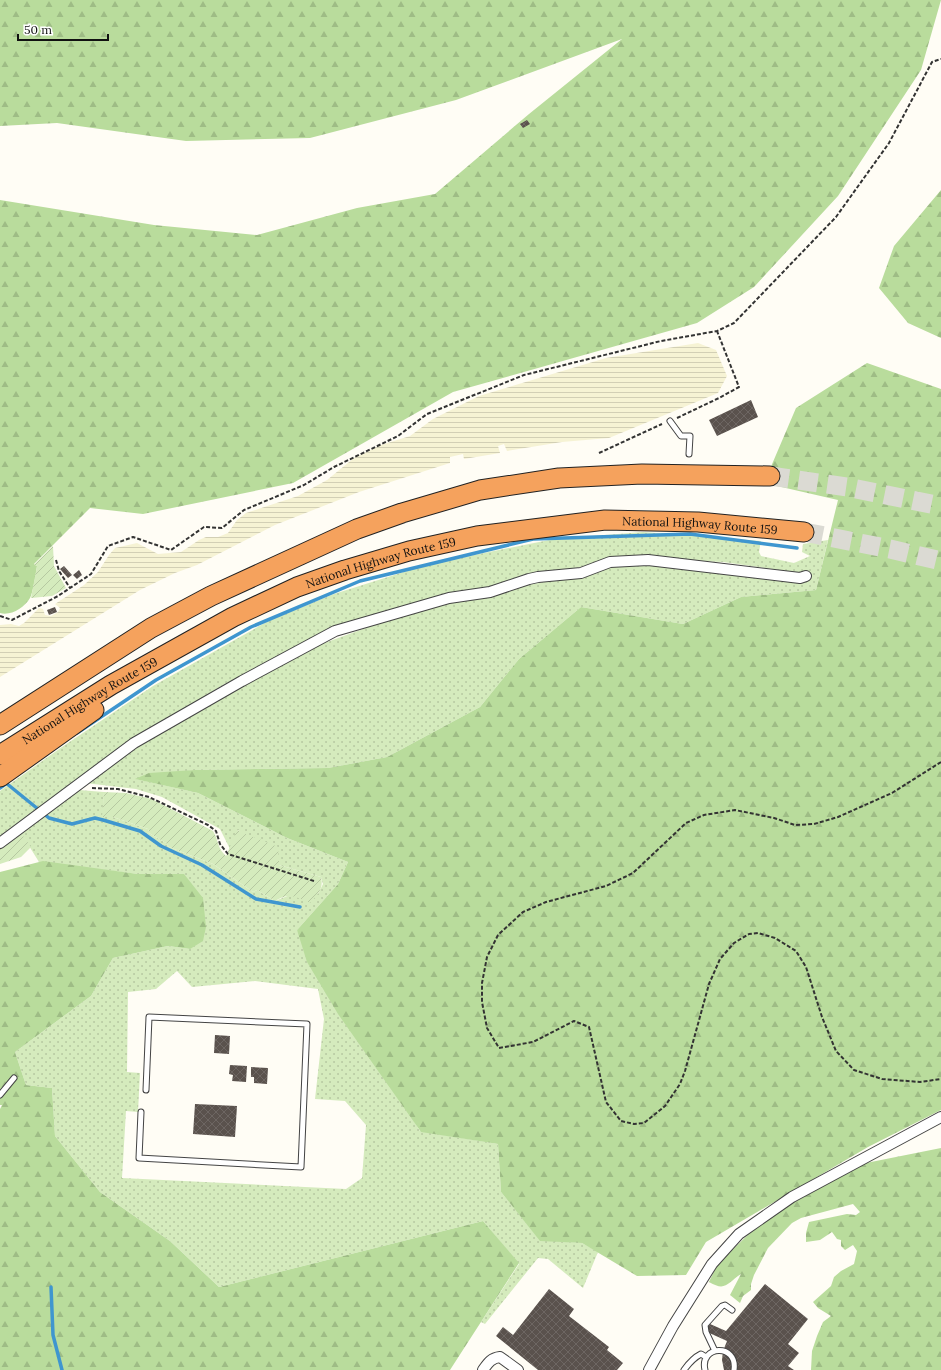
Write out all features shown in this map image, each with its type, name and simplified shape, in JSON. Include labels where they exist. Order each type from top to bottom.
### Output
[{"type":"highway","name":"National Highway Route 159","points":[[0,725],[150,628],[211,596],[311,549],[387,518],[480,490],[559,478],[642,474],[770,476]]},
{"type":"highway","name":"National Highway Route 159","points":[[0,755],[112,685],[232,616],[297,587],[345,570],[409,551],[477,536],[605,520],[698,522],[804,532]]},
{"type":"highway","points":[[0,777],[134,681],[232,616]]},
{"type":"highway","points":[[0,716],[106,656]]},
{"type":"street","points":[[0,843],[134,743],[242,681],[335,631],[449,598],[490,592],[538,577],[581,573],[610,562],[617,561],[648,560],[800,578],[806,576]]},
{"type":"street","points":[[649,1370],[673,1326],[712,1264],[739,1234],[792,1197],[941,1117]]},
{"type":"street","points":[[483,1370],[490,1360],[495,1357],[500,1357],[518,1370]]},
{"type":"lane","points":[[670,421],[681,436],[690,436],[689,454]]},
{"type":"lane","points":[[141,1112],[139,1158],[301,1167],[307,1024],[149,1017],[146,1090]]},
{"type":"lane","points":[[0,1095],[14,1078]]},
{"type":"lane","points":[[715,1351],[706,1332],[705,1326],[722,1306],[725,1305],[732,1310]]},
{"type":"lane","points":[[705,1370],[704,1362],[706,1357],[715,1351],[720,1350],[730,1355],[735,1364],[734,1370]]},
{"type":"lane","points":[[684,1370],[688,1364],[701,1354],[706,1357]]},
{"type":"path","points":[[0,616],[12,620],[58,596],[91,574],[108,546],[133,537],[171,550],[204,527],[222,528],[244,510],[304,485],[334,467],[398,436],[427,414],[524,375],[661,341],[717,331],[734,323],[836,217],[889,143],[932,62],[941,59]]},
{"type":"path","points":[[599,453],[720,398],[739,387],[717,331]]},
{"type":"path","points":[[56,560],[59,571],[70,588]]},
{"type":"path","points":[[941,762],[892,793],[838,817],[814,824],[794,825],[774,818],[735,810],[704,815],[686,823],[633,873],[606,886],[546,902],[523,912],[498,935],[487,957],[482,983],[482,1002],[487,1028],[499,1048],[533,1042],[574,1021],[589,1027],[606,1102],[620,1121],[634,1124],[644,1123],[665,1106],[680,1084],[709,984],[720,959],[734,943],[749,934],[758,933],[775,938],[796,951],[806,967],[822,1017],[836,1051],[854,1070],[882,1079],[920,1082],[941,1079]]},
{"type":"path","points":[[75,787],[118,789],[149,797],[208,825],[216,831],[220,844],[228,854],[314,881]]},
{"type":"shaded area","points":[[698,343],[716,350],[727,376],[718,393],[609,438],[562,442],[507,451],[504,444],[498,446],[500,453],[464,459],[463,454],[450,457],[450,463],[359,492],[275,525],[197,565],[175,573],[140,590],[0,677],[0,625],[11,624],[19,626],[39,608],[43,609],[45,615],[51,616],[58,612],[60,608],[55,604],[84,585],[98,572],[115,548],[137,543],[158,554],[181,552],[206,537],[218,537],[228,533],[237,520],[246,513],[298,496],[327,480],[354,458],[381,445],[410,436],[433,419],[479,396],[606,358]]},
{"type":"green space","points":[[0,0],[941,0],[921,70],[838,196],[754,287],[697,323],[453,392],[293,483],[143,514],[90,508],[34,564],[37,566],[35,578],[30,598],[27,602],[21,608],[4,614],[0,613],[0,200],[154,225],[257,235],[357,208],[435,194],[529,114],[622,39],[456,100],[310,138],[186,141],[57,123],[0,126]]},
{"type":"green space","points":[[941,190],[941,338],[908,323],[879,288],[894,246]]},
{"type":"green space","points":[[867,363],[941,389],[941,1110],[868,1147],[706,1242],[686,1275],[637,1276],[582,1243],[540,1241],[501,1192],[498,1144],[421,1132],[338,1014],[307,962],[297,930],[338,884],[348,862],[287,838],[198,793],[135,779],[149,773],[194,770],[328,768],[387,757],[480,707],[519,659],[581,607],[683,624],[741,597],[816,590],[838,500],[764,483],[796,408]]},
{"type":"green space","points":[[643,532],[761,541],[759,552],[761,556],[794,563],[810,556],[802,552],[803,544],[828,540],[816,590],[741,597],[683,624],[581,607],[519,659],[480,707],[387,757],[328,768],[194,770],[136,779],[198,793],[287,838],[348,862],[338,884],[297,930],[420,1131],[498,1144],[501,1192],[540,1240],[582,1243],[598,1252],[583,1288],[548,1259],[538,1258],[485,1324],[481,1322],[519,1264],[483,1221],[219,1287],[170,1241],[100,1192],[55,1136],[52,1088],[26,1085],[15,1052],[91,996],[113,958],[168,946],[190,949],[184,874],[138,874],[39,862],[21,833],[79,790],[104,792],[103,817],[113,817],[148,829],[149,833],[166,843],[169,847],[213,864],[253,892],[257,890],[275,901],[290,895],[318,894],[323,884],[321,877],[279,865],[238,830],[230,849],[220,829],[162,797],[136,789],[85,783],[131,750],[219,699],[316,646],[388,620],[455,601],[520,586],[568,578],[622,563],[787,578],[801,573],[723,562],[634,558],[533,575],[316,638],[223,685],[159,724],[0,837],[0,791],[153,686],[270,620],[334,594],[429,564],[554,539]],"holes":[[[177,971],[192,987],[255,981],[318,989],[324,1019],[315,1099],[345,1101],[366,1125],[362,1178],[346,1189],[122,1178],[126,1111],[138,1112],[140,1073],[127,1072],[128,992],[156,989]]]},
{"type":"green space","points":[[53,546],[54,566],[66,588],[52,596],[31,598],[37,566],[34,565]]},
{"type":"green space","points":[[104,792],[126,793],[152,799],[213,831],[221,850],[226,856],[237,830],[278,847],[279,865],[321,877],[321,888],[310,903],[292,896],[280,898],[275,901],[257,890],[253,892],[213,864],[169,847],[166,843],[149,833],[148,829],[113,817],[102,817]]},
{"type":"green space","points":[[21,833],[31,847],[21,857],[0,864],[0,848]]},
{"type":"green space","points":[[43,861],[138,874],[184,874],[203,898],[206,927],[203,941],[190,949],[168,946],[113,958],[91,996],[15,1052],[26,1085],[52,1088],[55,1136],[100,1192],[170,1241],[219,1287],[483,1221],[519,1263],[450,1370],[0,1370],[0,1109],[2,1105],[0,1105],[0,872]]},
{"type":"green space","points":[[941,1148],[941,1370],[811,1370],[812,1351],[817,1336],[823,1322],[831,1316],[818,1308],[813,1302],[831,1286],[834,1277],[841,1271],[854,1264],[857,1251],[853,1245],[845,1250],[841,1246],[841,1240],[837,1239],[832,1232],[820,1240],[806,1242],[806,1233],[809,1222],[847,1214],[856,1215],[860,1212],[853,1204],[801,1218],[792,1223],[768,1248],[754,1275],[751,1290],[743,1296],[740,1303],[730,1295],[741,1274],[723,1286],[715,1285],[709,1282],[717,1265],[765,1218],[866,1163]]},
{"type":"building","points":[[527,120],[530,124],[523,128],[520,124]]},
{"type":"building","points":[[751,400],[758,417],[717,436],[709,420]]},
{"type":"building","points":[[64,566],[72,575],[68,578],[60,569]]},
{"type":"building","points":[[79,570],[82,575],[77,579],[73,575]]},
{"type":"building","points":[[55,607],[57,612],[49,615],[47,610]]},
{"type":"building","points":[[215,1035],[230,1036],[229,1054],[214,1053]]},
{"type":"building","points":[[230,1065],[247,1066],[246,1082],[232,1081],[233,1075],[229,1074]]},
{"type":"building","points":[[251,1067],[268,1068],[267,1084],[254,1083],[254,1077],[251,1077]]},
{"type":"building","points":[[195,1104],[237,1106],[235,1137],[193,1134]]},
{"type":"building","points":[[765,1284],[808,1319],[788,1344],[799,1353],[788,1366],[794,1370],[724,1370],[722,1360],[723,1351],[727,1341],[705,1330],[710,1324],[726,1331]]},
{"type":"building","points":[[549,1289],[574,1309],[569,1316],[609,1347],[607,1350],[623,1363],[617,1370],[538,1370],[496,1336],[503,1327],[513,1335]]},
{"type":"waterway","points":[[77,733],[156,680],[251,627],[360,581],[533,539],[690,534],[797,548]]},
{"type":"waterway","points":[[6,783],[49,818],[72,824],[95,818],[140,831],[161,846],[202,865],[256,899],[300,907]]},
{"type":"waterway","points":[[0,788],[7,783]]},
{"type":"waterway","points":[[51,1287],[53,1335],[62,1370]]},
{"type":"tunnel","points":[[770,476],[847,487],[941,506]]},
{"type":"tunnel","points":[[804,532],[941,561]]}]
